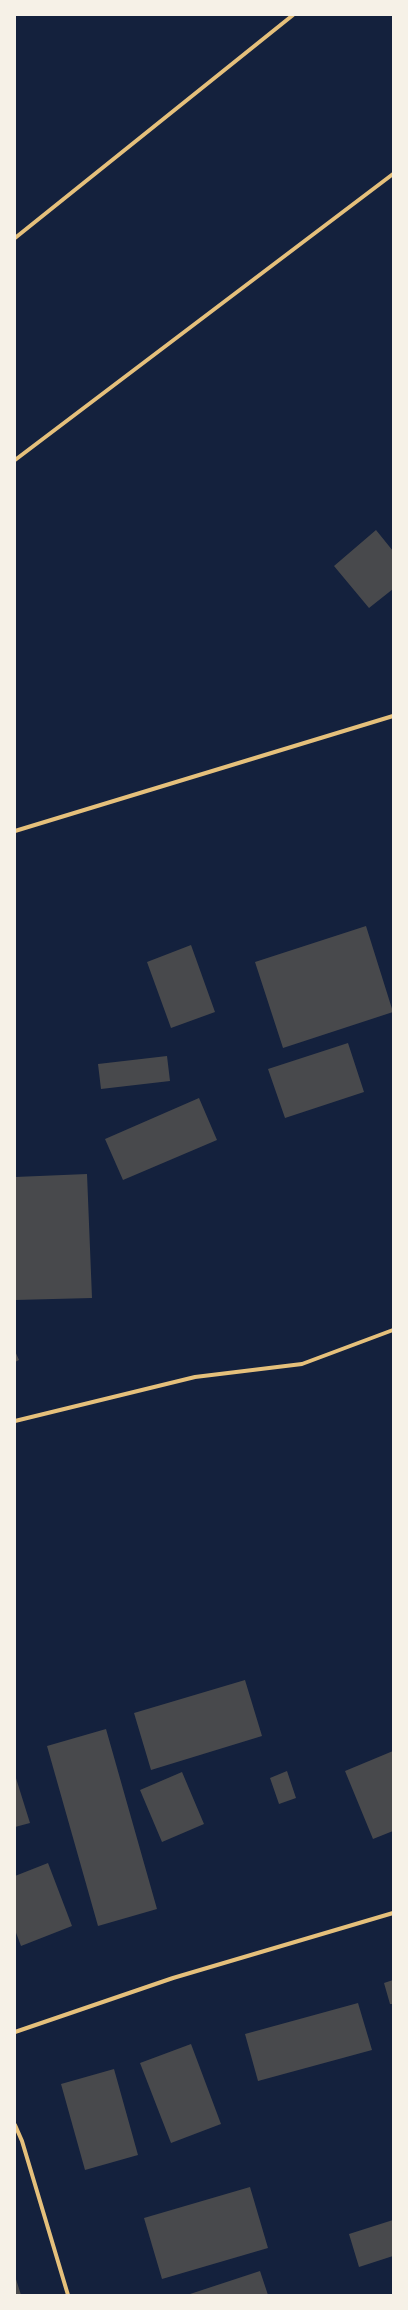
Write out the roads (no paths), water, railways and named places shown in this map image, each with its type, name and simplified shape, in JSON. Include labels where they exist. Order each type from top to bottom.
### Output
[{"type":"street","points":[[15,238],[293,15]]},
{"type":"street","points":[[15,460],[393,174]]},
{"type":"street","points":[[15,831],[393,716]]},
{"type":"street","points":[[15,1421],[195,1377],[302,1364],[393,1330]]},
{"type":"street","points":[[15,2032],[173,1978],[393,1913]]},
{"type":"street","points":[[15,2125],[22,2141],[68,2295]]}]
